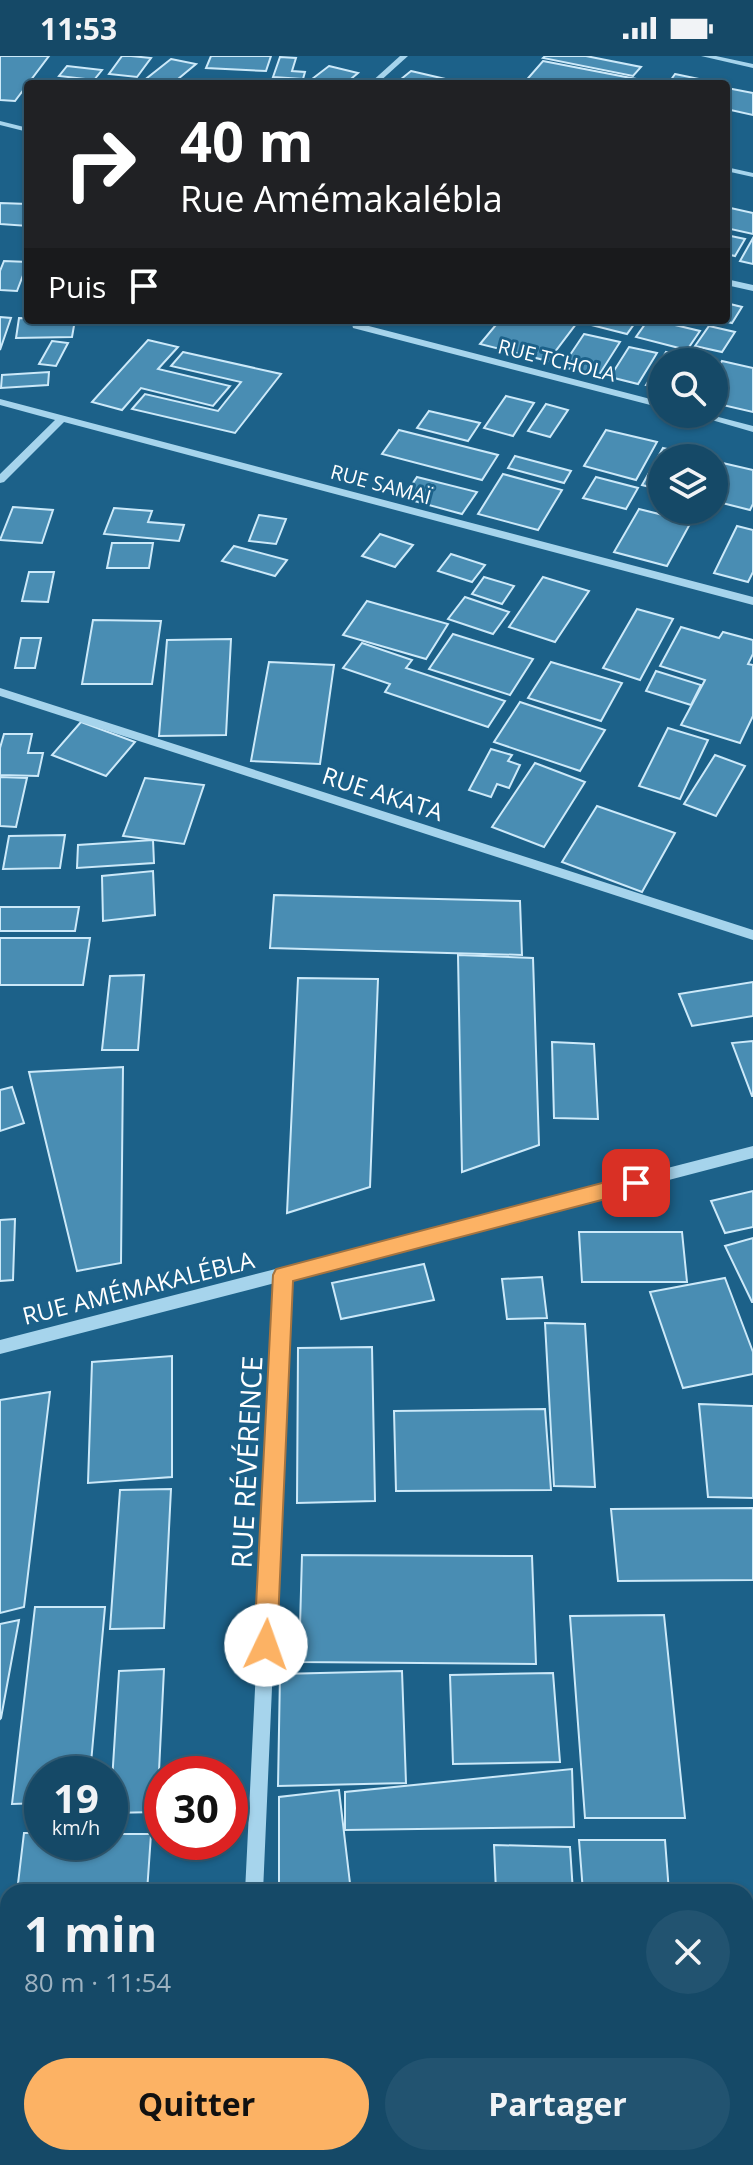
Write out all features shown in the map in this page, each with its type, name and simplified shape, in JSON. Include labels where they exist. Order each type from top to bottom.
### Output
[{"type":"street","points":[[377,80],[404,56]]},
{"type":"street","points":[[705,56],[753,66]]},
{"type":"street","points":[[0,123],[24,129]]},
{"type":"street","points":[[730,170],[753,175]]},
{"type":"street","points":[[730,283],[753,288]]},
{"type":"street","name":"RUE TCHOLA","points":[[356,324],[648,401]]},
{"type":"street","name":"RUE SAMAÏ","points":[[0,402],[753,601]]},
{"type":"street","points":[[0,480],[62,418]]},
{"type":"street","points":[[728,422],[753,429]]},
{"type":"street","name":"RUE AKATA","points":[[0,692],[753,935]]},
{"type":"street","name":"RUE AMÉMAKALÉBLA","points":[[0,1347],[753,1152]]},
{"type":"street","name":"RUE RÉVÉRENCE","points":[[254,1884],[283,1275]]},
{"type":"building","points":[[0,56],[49,56],[31,80],[24,80],[24,89],[15,101],[0,100]]},
{"type":"building","points":[[122,56],[151,58],[137,77],[109,74]]},
{"type":"building","points":[[211,56],[271,56],[266,71],[206,68]]},
{"type":"building","points":[[586,56],[641,67],[633,76],[543,58]]},
{"type":"building","points":[[280,57],[296,58],[292,71],[305,72],[303,79],[273,77]]},
{"type":"building","points":[[171,59],[196,64],[177,80],[145,80]]},
{"type":"building","points":[[543,61],[636,79],[635,80],[526,80]]},
{"type":"building","points":[[67,66],[102,70],[94,80],[59,76]]},
{"type":"building","points":[[329,66],[358,73],[350,80],[312,79]]},
{"type":"building","points":[[411,71],[450,80],[400,80]]},
{"type":"building","points":[[675,74],[704,80],[671,80]]},
{"type":"building","points":[[730,89],[753,93],[753,115],[730,110]]},
{"type":"building","points":[[0,203],[24,204],[24,226],[0,224]]},
{"type":"building","points":[[730,208],[753,213],[753,234],[730,229]]},
{"type":"building","points":[[730,236],[745,239],[735,256],[730,255]]},
{"type":"building","points":[[753,238],[753,264],[740,261]]},
{"type":"building","points":[[4,261],[24,262],[24,273],[17,291],[0,290],[0,271]]},
{"type":"building","points":[[730,304],[742,307],[730,323]]},
{"type":"building","points":[[0,317],[11,318],[0,350]]},
{"type":"building","points":[[19,318],[24,318],[24,324],[74,324],[72,337],[16,338]]},
{"type":"building","points":[[497,324],[576,324],[548,361],[480,344]]},
{"type":"building","points":[[587,324],[634,324],[627,334]]},
{"type":"building","points":[[645,324],[671,324],[700,331],[688,348],[636,337]]},
{"type":"building","points":[[709,326],[735,332],[725,348],[695,346]]},
{"type":"building","points":[[584,334],[620,342],[599,375],[562,367]]},
{"type":"building","points":[[148,340],[178,347],[158,369],[230,386],[213,406],[141,388],[122,410],[92,402]]},
{"type":"building","points":[[52,341],[68,343],[56,366],[39,364]]},
{"type":"building","points":[[629,347],[648,351],[648,368],[638,384],[610,377]]},
{"type":"building","points":[[183,352],[281,374],[235,433],[132,409],[145,394],[218,411],[241,382],[171,366]]},
{"type":"building","points":[[728,362],[753,368],[753,412],[728,406]]},
{"type":"building","points":[[49,372],[48,385],[1,388],[2,375]]},
{"type":"building","points":[[506,396],[534,403],[513,436],[484,428]]},
{"type":"building","points":[[546,404],[568,410],[550,437],[528,431]]},
{"type":"building","points":[[429,411],[480,423],[468,441],[417,428]]},
{"type":"building","points":[[399,430],[498,455],[482,480],[382,454]]},
{"type":"building","points":[[606,430],[657,442],[648,444],[648,458],[636,480],[584,466]]},
{"type":"building","points":[[515,456],[571,471],[564,483],[508,468]]},
{"type":"building","points":[[728,464],[753,470],[753,504],[750,510],[728,504]]},
{"type":"building","points":[[503,474],[562,490],[538,530],[478,514]]},
{"type":"building","points":[[417,477],[477,492],[462,514],[403,498]]},
{"type":"building","points":[[596,477],[638,488],[626,509],[583,498]]},
{"type":"building","points":[[13,507],[53,510],[42,543],[0,540]]},
{"type":"building","points":[[114,508],[152,511],[148,522],[184,525],[179,541],[104,534]]},
{"type":"building","points":[[639,509],[648,511],[648,524],[690,524],[667,566],[614,552]]},
{"type":"building","points":[[259,515],[286,519],[276,544],[249,541]]},
{"type":"building","points":[[737,526],[753,530],[753,572],[748,582],[714,573]]},
{"type":"building","points":[[380,534],[413,545],[395,567],[362,556]]},
{"type":"building","points":[[112,543],[153,543],[149,568],[107,568]]},
{"type":"building","points":[[234,546],[287,560],[275,576],[222,561]]},
{"type":"building","points":[[451,554],[485,565],[472,582],[438,571]]},
{"type":"building","points":[[29,572],[54,572],[48,602],[22,601]]},
{"type":"building","points":[[484,577],[514,586],[502,604],[472,594]]},
{"type":"building","points":[[543,577],[589,591],[555,642],[509,627]]},
{"type":"building","points":[[465,597],[509,612],[493,634],[448,619]]},
{"type":"building","points":[[367,601],[448,624],[426,659],[343,635]]},
{"type":"building","points":[[637,609],[673,619],[640,680],[603,668]]},
{"type":"building","points":[[93,620],[161,621],[152,684],[82,684]]},
{"type":"building","points":[[681,627],[719,638],[723,632],[753,640],[753,654],[748,664],[753,665],[753,716],[740,743],[681,725],[705,680],[660,666]]},
{"type":"building","points":[[453,634],[533,659],[510,695],[429,669]]},
{"type":"building","points":[[21,638],[41,638],[35,668],[15,668]]},
{"type":"building","points":[[231,639],[226,735],[159,736],[167,640]]},
{"type":"building","points":[[362,643],[412,660],[406,668],[505,701],[488,727],[385,692],[390,684],[343,668]]},
{"type":"building","points":[[269,662],[334,665],[320,764],[251,761]]},
{"type":"building","points":[[551,662],[622,683],[601,721],[528,698]]},
{"type":"building","points":[[656,671],[701,685],[691,705],[646,691]]},
{"type":"building","points":[[520,702],[605,730],[580,771],[494,742]]},
{"type":"building","points":[[81,722],[135,742],[106,776],[52,755]]},
{"type":"building","points":[[668,728],[708,740],[680,799],[639,786]]},
{"type":"building","points":[[4,734],[32,734],[28,753],[43,753],[38,776],[0,775],[0,748]]},
{"type":"building","points":[[491,749],[512,755],[508,761],[520,765],[509,788],[497,784],[491,797],[469,790]]},
{"type":"building","points":[[715,755],[745,766],[716,816],[684,804]]},
{"type":"building","points":[[535,763],[585,782],[544,847],[492,827]]},
{"type":"building","points":[[0,777],[27,778],[16,827],[0,826]]},
{"type":"building","points":[[145,778],[204,785],[184,844],[123,836]]},
{"type":"building","points":[[597,806],[675,833],[642,892],[562,862]]},
{"type":"building","points":[[65,835],[60,868],[3,869],[9,836]]},
{"type":"building","points":[[153,840],[154,863],[77,868],[78,845]]},
{"type":"building","points":[[153,871],[155,915],[103,921],[102,876]]},
{"type":"building","points":[[274,895],[520,901],[522,955],[270,948]]},
{"type":"building","points":[[0,907],[79,907],[75,931],[0,931]]},
{"type":"building","points":[[0,938],[90,938],[83,985],[0,985]]},
{"type":"building","points":[[458,955],[533,958],[539,1145],[462,1172]]},
{"type":"building","points":[[144,975],[138,1050],[102,1050],[110,976]]},
{"type":"building","points":[[298,978],[378,979],[370,1187],[287,1213]]},
{"type":"building","points":[[753,982],[753,1016],[692,1026],[679,994]]},
{"type":"building","points":[[753,1041],[753,1096],[752,1096],[732,1043]]},
{"type":"building","points":[[552,1042],[594,1044],[598,1119],[554,1118]]},
{"type":"building","points":[[123,1067],[121,1263],[77,1271],[29,1072]]},
{"type":"building","points":[[12,1087],[24,1123],[0,1131],[0,1090]]},
{"type":"building","points":[[753,1191],[753,1227],[725,1233],[711,1201]]},
{"type":"building","points":[[15,1219],[13,1280],[0,1281],[0,1220]]},
{"type":"building","points":[[579,1232],[682,1232],[687,1282],[582,1282]]},
{"type":"building","points":[[753,1238],[753,1302],[752,1302],[725,1246]]},
{"type":"building","points":[[424,1264],[434,1300],[341,1319],[332,1283]]},
{"type":"building","points":[[542,1277],[547,1318],[507,1319],[502,1279]]},
{"type":"building","points":[[725,1278],[753,1352],[753,1374],[683,1388],[650,1292]]},
{"type":"building","points":[[545,1323],[585,1324],[595,1487],[554,1486]]},
{"type":"building","points":[[372,1347],[375,1501],[297,1503],[298,1348]]},
{"type":"building","points":[[172,1356],[172,1477],[88,1483],[92,1362]]},
{"type":"building","points":[[50,1392],[24,1607],[0,1613],[0,1400]]},
{"type":"building","points":[[699,1404],[753,1406],[753,1498],[708,1497]]},
{"type":"building","points":[[545,1409],[551,1490],[396,1491],[394,1411]]},
{"type":"building","points":[[171,1489],[164,1628],[110,1629],[120,1490]]},
{"type":"building","points":[[753,1508],[753,1580],[618,1581],[611,1509]]},
{"type":"building","points":[[302,1555],[532,1556],[536,1664],[299,1662]]},
{"type":"building","points":[[35,1607],[105,1607],[92,1756],[24,1756],[24,1804],[12,1804]]},
{"type":"building","points":[[664,1615],[685,1818],[585,1818],[570,1616]]},
{"type":"building","points":[[19,1620],[1,1718],[0,1719],[0,1624]]},
{"type":"building","points":[[164,1669],[160,1756],[144,1756],[144,1812],[128,1813],[128,1756],[114,1756],[119,1671]]},
{"type":"building","points":[[402,1671],[406,1783],[278,1786],[280,1674]]},
{"type":"building","points":[[553,1673],[560,1762],[453,1764],[450,1675]]},
{"type":"building","points":[[572,1769],[574,1827],[345,1830],[345,1792]]},
{"type":"building","points":[[339,1790],[350,1884],[279,1884],[279,1797]]},
{"type":"building","points":[[24,1833],[24,1860],[128,1860],[128,1834],[144,1834],[144,1860],[149,1860],[148,1884],[18,1884]]},
{"type":"building","points":[[579,1840],[665,1840],[668,1884],[582,1884]]},
{"type":"building","points":[[494,1845],[570,1847],[572,1884],[496,1884]]},
{"type":"route","points":[[266,1645],[283,1275],[636,1183]]}]
